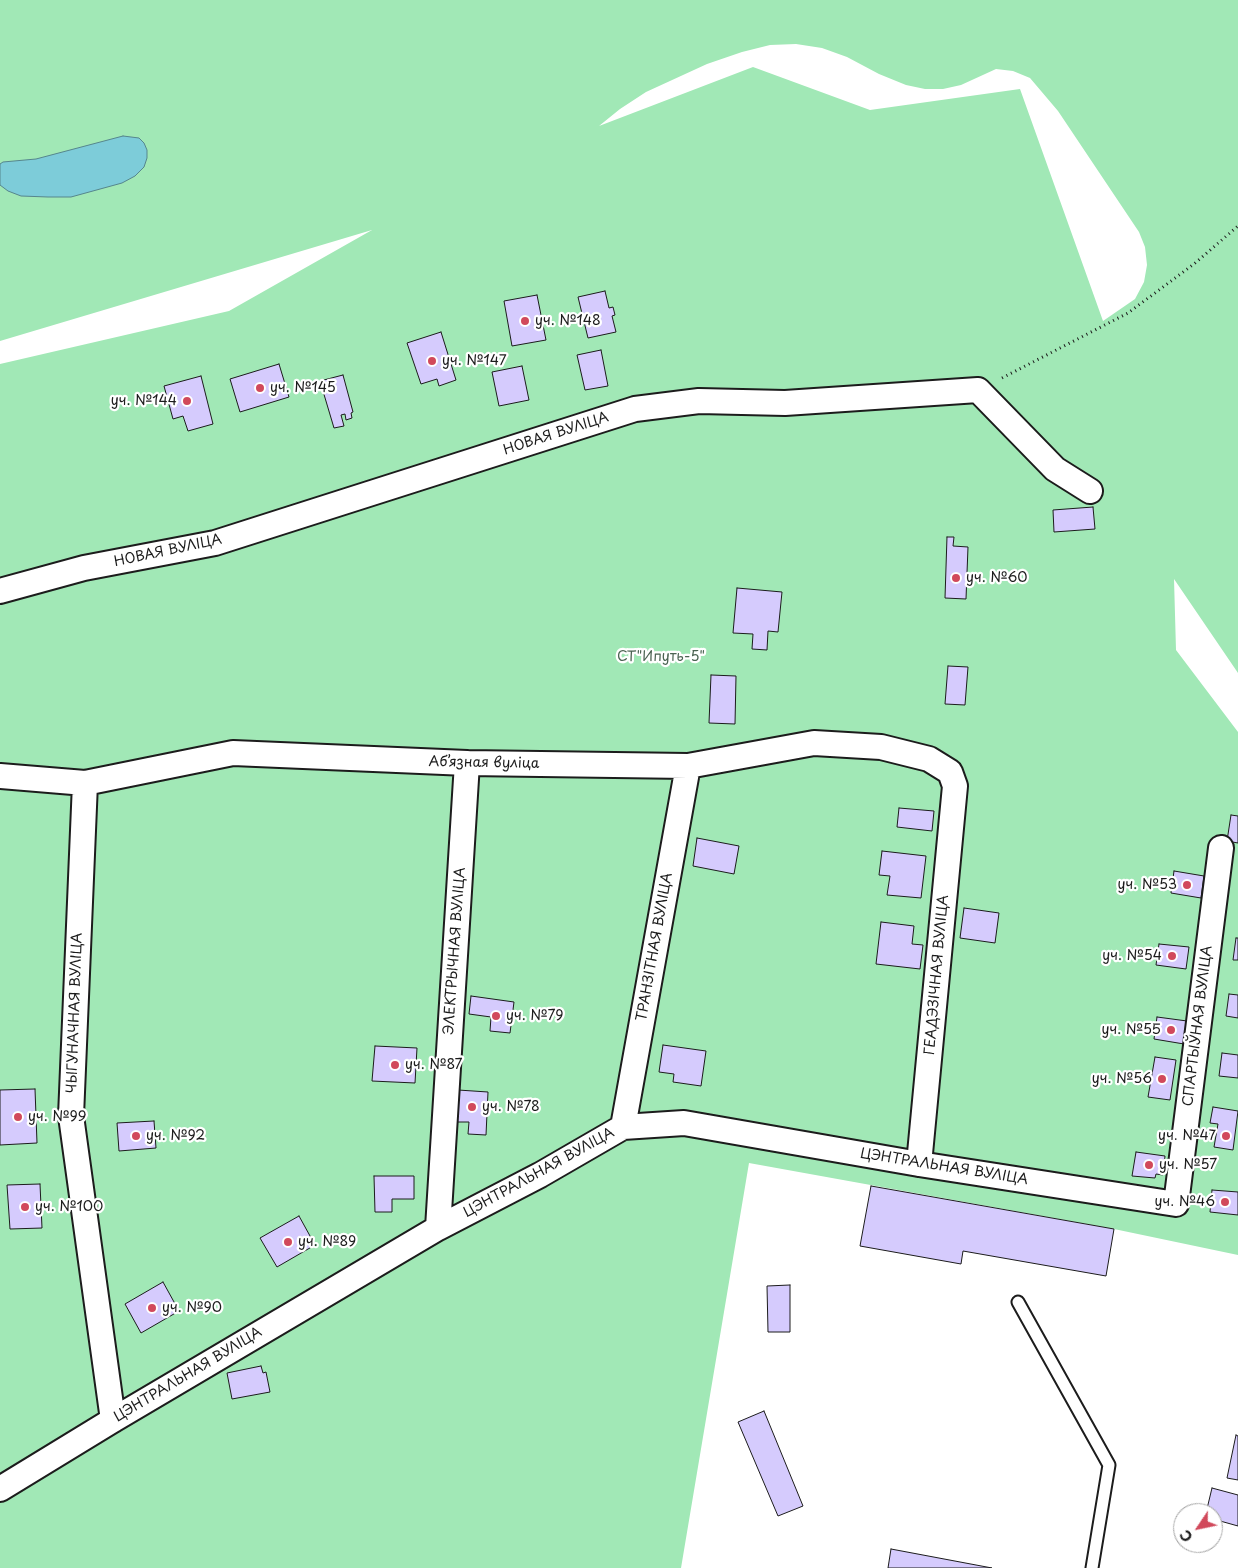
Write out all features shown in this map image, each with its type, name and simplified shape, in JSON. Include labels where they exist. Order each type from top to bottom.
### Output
[{"type":"street","points":[[978,390],[1056,469],[1090,491]]},
{"type":"street","name":"НОВАЯ ВУЛІЦА","points":[[0,591],[84,568],[215,543],[636,409],[699,401],[785,403],[978,390]]},
{"type":"street","name":"Абʼязная вуліца","points":[[0,776],[85,783],[233,753],[467,763],[688,766],[814,742],[881,747],[929,759],[950,772],[955,786]]},
{"type":"street","name":"ЭЛЕКТРЫЧНАЯ ВУЛІЦА","points":[[438,1228],[467,763]]},
{"type":"street","name":"ТРАНЗІТНАЯ ВУЛІЦА","points":[[623,1127],[688,766]]},
{"type":"street","name":"ЧЫГУНАЧНАЯ ВУЛІЦА","points":[[85,783],[71,1116],[113,1420]]},
{"type":"street","name":"ГЕАДЭЗІЧНАЯ ВУЛІЦА","points":[[919,1164],[955,786]]},
{"type":"street","name":"СПАРТЫЎНАЯ ВУЛІЦА","points":[[1176,1204],[1221,848]]},
{"type":"street","name":"ЦЭНТРАЛЬНАЯ ВУЛІЦА","points":[[0,1489],[438,1228],[540,1175],[623,1127],[684,1123],[919,1164],[1176,1204]]},
{"type":"lane","points":[[1018,1302],[1109,1465],[1092,1568]]},
{"type":"path","points":[[978,390],[1128,313],[1194,264],[1238,226]]},
{"type":"green space","name":"СТ\"Ипуть-5\"","points":[[0,0],[1238,0],[1238,673],[1174,579],[1176,650],[1238,732],[1238,1255],[1114,1229],[749,1163],[681,1568],[0,1568],[0,364],[229,311],[372,230],[0,341]],"holes":[[[796,44],[822,48],[847,57],[879,74],[906,85],[925,89],[943,89],[961,85],[996,69],[1013,71],[1030,78],[1058,111],[1139,232],[1145,247],[1147,265],[1144,282],[1135,299],[1103,321],[1020,89],[870,110],[753,67],[599,126],[646,92],[707,64],[770,45]]]},
{"type":"water","points":[[123,136],[139,138],[147,150],[147,158],[144,167],[135,176],[122,183],[71,197],[21,196],[8,191],[0,185],[0,164],[3,162],[36,159]]},
{"type":"building","points":[[605,291],[609,308],[613,307],[615,315],[612,316],[616,332],[588,338],[578,297]]},
{"type":"building","name":"уч. №148","points":[[537,295],[546,340],[512,346],[504,301]]},
{"type":"building","name":"уч. №147","points":[[441,332],[456,380],[439,386],[437,379],[421,384],[407,343]]},
{"type":"building","points":[[601,350],[608,386],[585,390],[577,355]]},
{"type":"building","name":"уч. №145","points":[[279,364],[289,397],[240,412],[230,379]]},
{"type":"building","points":[[522,366],[529,400],[499,406],[492,372]]},
{"type":"building","points":[[343,375],[353,412],[351,413],[352,418],[346,420],[345,414],[341,415],[344,426],[334,428],[320,381]]},
{"type":"building","name":"уч. №144","points":[[201,376],[213,424],[188,431],[183,416],[173,419],[164,386]]},
{"type":"building","points":[[1093,507],[1095,529],[1054,532],[1053,510]]},
{"type":"building","name":"уч. №60","points":[[947,537],[954,537],[953,546],[968,547],[966,599],[945,598]]},
{"type":"building","points":[[737,588],[782,592],[778,632],[768,631],[767,650],[752,649],[753,634],[733,633]]},
{"type":"building","points":[[948,666],[968,667],[965,705],[945,704]]},
{"type":"building","points":[[711,675],[736,676],[735,724],[709,723]]},
{"type":"building","points":[[899,808],[934,811],[932,831],[897,827]]},
{"type":"building","points":[[1231,815],[1238,816],[1238,843],[1227,841]]},
{"type":"building","points":[[697,838],[739,846],[734,874],[693,866]]},
{"type":"building","points":[[882,851],[926,856],[921,898],[887,895],[890,876],[879,875]]},
{"type":"building","name":"уч. №53","points":[[1174,871],[1204,876],[1201,898],[1171,893]]},
{"type":"building","points":[[964,908],[999,913],[995,943],[960,938]]},
{"type":"building","points":[[881,922],[914,926],[912,944],[923,945],[920,969],[876,964]]},
{"type":"building","points":[[1236,938],[1238,938],[1238,960],[1233,960]]},
{"type":"building","name":"уч. №54","points":[[1159,944],[1189,947],[1186,969],[1156,965]]},
{"type":"building","points":[[1229,994],[1238,995],[1238,1018],[1226,1016]]},
{"type":"building","name":"уч. №79","points":[[471,996],[514,1002],[510,1033],[490,1031],[491,1017],[469,1014]]},
{"type":"building","name":"уч. №55","points":[[1157,1017],[1187,1021],[1184,1044],[1154,1039]]},
{"type":"building","points":[[663,1045],[706,1051],[701,1086],[673,1082],[674,1074],[659,1072]]},
{"type":"building","name":"уч. №87","points":[[375,1046],[417,1048],[415,1083],[372,1081]]},
{"type":"building","points":[[1222,1053],[1238,1055],[1238,1078],[1219,1076]]},
{"type":"building","name":"уч. №56","points":[[1155,1057],[1176,1060],[1170,1100],[1148,1097]]},
{"type":"building","name":"уч. №99","points":[[35,1089],[37,1143],[0,1145],[0,1090]]},
{"type":"building","name":"уч. №78","points":[[458,1090],[488,1092],[486,1135],[468,1134],[469,1122],[457,1122]]},
{"type":"building","name":"уч. №47","points":[[1213,1107],[1238,1111],[1233,1150],[1214,1147],[1218,1124],[1210,1123]]},
{"type":"building","name":"уч. №92","points":[[154,1121],[156,1148],[119,1151],[117,1123]]},
{"type":"building","name":"уч. №57","points":[[1136,1152],[1165,1156],[1163,1175],[1156,1174],[1155,1178],[1132,1176]]},
{"type":"building","name":"уч. №89","points":[[374,1176],[414,1176],[414,1199],[392,1199],[392,1212],[375,1212]]},
{"type":"building","name":"уч. №100","points":[[40,1184],[42,1228],[10,1229],[7,1185]]},
{"type":"building","points":[[871,1186],[1114,1229],[1106,1276],[963,1251],[961,1264],[860,1246]]},
{"type":"building","name":"уч. №46","points":[[1212,1190],[1238,1192],[1238,1215],[1210,1212]]},
{"type":"building","name":"уч. №89","points":[[299,1216],[315,1245],[277,1267],[260,1238]]},
{"type":"building","name":"уч. №90","points":[[163,1282],[179,1311],[141,1333],[125,1304]]},
{"type":"building","points":[[790,1285],[790,1332],[768,1332],[767,1286]]},
{"type":"building","points":[[261,1366],[263,1373],[266,1372],[270,1392],[232,1399],[227,1373]]},
{"type":"building","points":[[764,1411],[803,1506],[778,1516],[738,1422]]},
{"type":"building","points":[[1236,1435],[1238,1436],[1238,1480],[1227,1478]]},
{"type":"building","points":[[1212,1488],[1238,1495],[1238,1526],[1223,1522],[1223,1503],[1208,1503]]},
{"type":"building","points":[[891,1549],[992,1568],[888,1568]]},
{"type":"place","name":"уч. №148","points":[[525,321]]},
{"type":"place","name":"уч. №147","points":[[432,361]]},
{"type":"place","name":"уч. №145","points":[[260,388]]},
{"type":"place","name":"уч. №144","points":[[187,401]]},
{"type":"place","name":"уч. №60","points":[[956,578]]},
{"type":"place","name":"уч. №53","points":[[1187,885]]},
{"type":"place","name":"уч. №54","points":[[1172,956]]},
{"type":"place","name":"уч. №79","points":[[496,1016]]},
{"type":"place","name":"уч. №55","points":[[1171,1030]]},
{"type":"place","name":"уч. №87","points":[[395,1065]]},
{"type":"place","name":"уч. №56","points":[[1162,1079]]},
{"type":"place","name":"уч. №78","points":[[472,1107]]},
{"type":"place","name":"уч. №99","points":[[18,1117]]},
{"type":"place","name":"уч. №92","points":[[136,1136]]},
{"type":"place","name":"уч. №47","points":[[1226,1136]]},
{"type":"place","name":"уч. №57","points":[[1149,1165]]},
{"type":"place","name":"уч. №46","points":[[1225,1202]]},
{"type":"place","name":"уч. №100","points":[[25,1207]]},
{"type":"place","name":"уч. №89","points":[[288,1242]]},
{"type":"place","name":"уч. №90","points":[[152,1308]]}]
